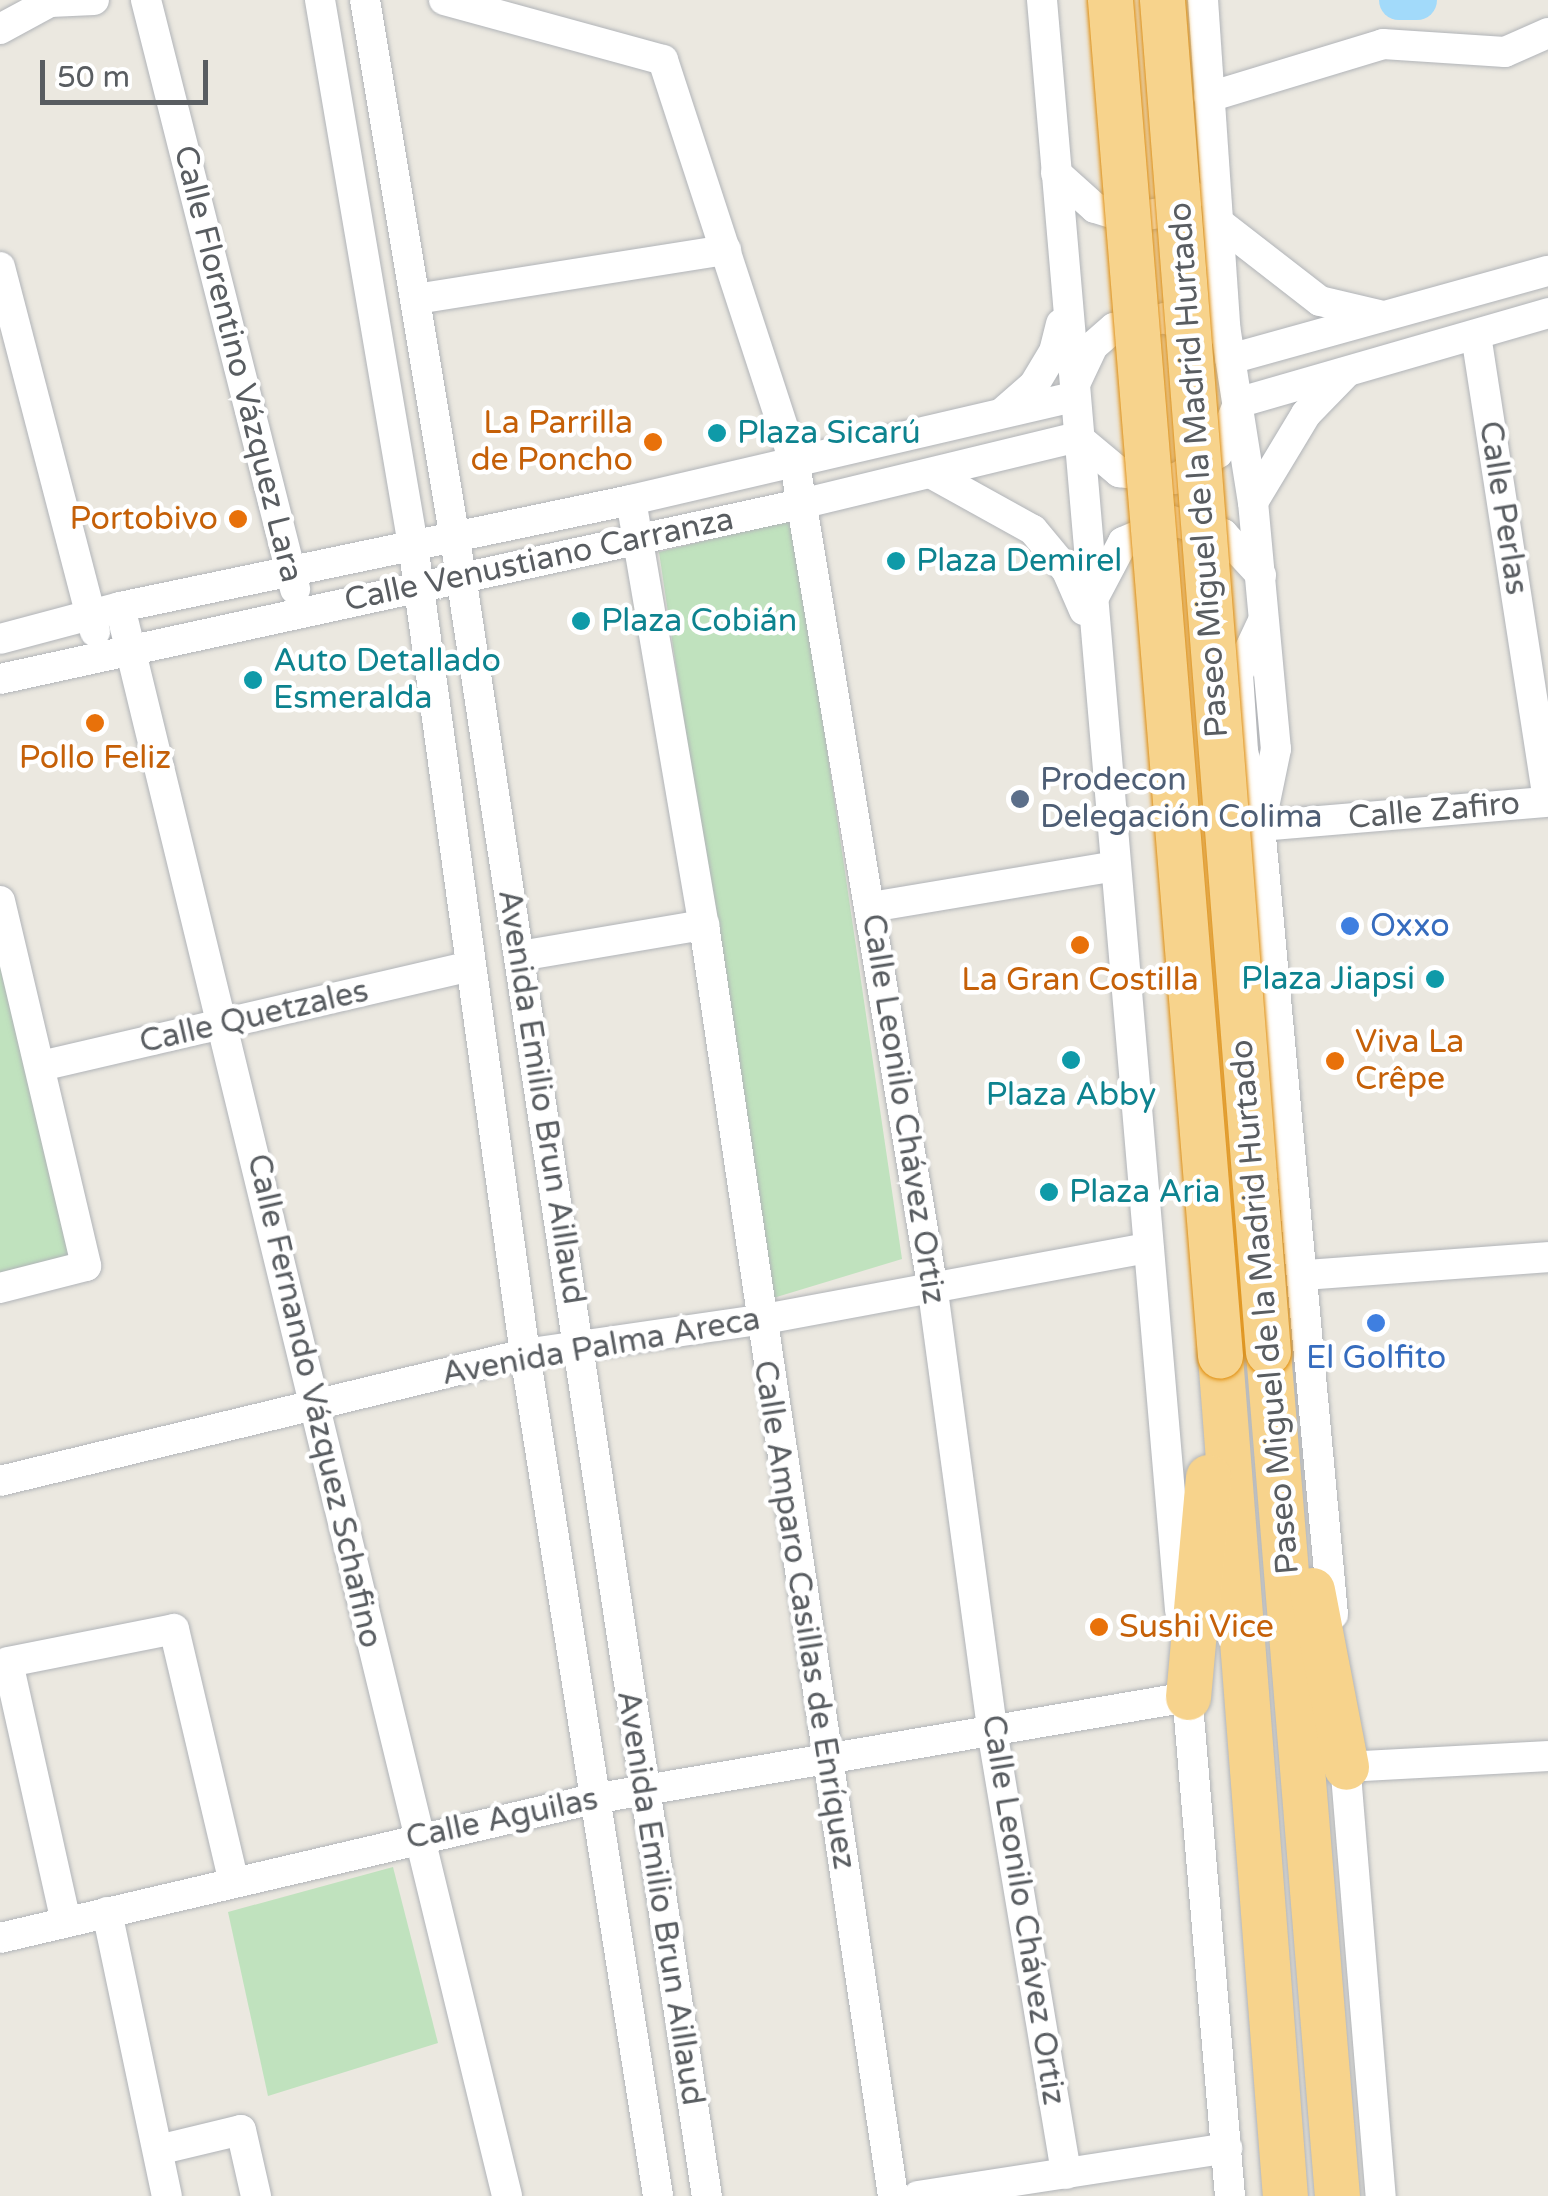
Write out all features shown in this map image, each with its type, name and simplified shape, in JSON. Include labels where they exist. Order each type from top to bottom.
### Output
[{"type":"highway","name":"Paseo Miguel de la Madrid Hurtado","points":[[1110,0],[1285,2196]]},
{"type":"highway","name":"Paseo Miguel de la Madrid Hurtado","points":[[1189,3],[1268,1352],[1337,2196]]},
{"type":"highway","points":[[1268,1352],[1346,1767]]},
{"type":"highway","points":[[1188,1697],[1220,1356]]},
{"type":"highway","points":[[1268,2196],[1274,2060]]},
{"type":"street","points":[[0,30],[50,2],[94,0]]},
{"type":"street","name":"Calle Florentino Vázquez Lara","points":[[146,0],[299,611]]},
{"type":"street","name":"Avenida Emilio Brun Aillaud","points":[[320,0],[413,545],[468,967],[525,1354],[658,2196]]},
{"type":"street","name":"Avenida Emilio Brun Aillaud","points":[[365,0],[455,537],[641,1790],[706,2196]]},
{"type":"street","name":"Calle Leonilo Chávez Ortiz","points":[[444,0],[663,60],[795,464],[805,504],[932,1284],[992,1730],[1066,2174]]},
{"type":"street","points":[[1189,3],[1209,97],[1230,359],[1253,502],[1265,618],[1276,749],[1260,826],[1305,1276],[1381,2196]]},
{"type":"street","points":[[1043,11],[1230,2196]]},
{"type":"street","points":[[1209,97],[1383,44],[1506,52],[1546,41]]},
{"type":"street","points":[[1056,173],[1094,208],[1150,217],[1194,192],[1213,147]]},
{"type":"street","points":[[1218,222],[1320,301],[1382,316]]},
{"type":"street","points":[[416,299],[726,250]]},
{"type":"street","name":"Calle Fernando Vázquez Schafino","points":[[0,267],[105,611],[130,647],[227,1025],[415,1838],[508,2196]]},
{"type":"street","points":[[1230,359],[1548,271]]},
{"type":"street","points":[[995,418],[1034,384],[1054,352],[1066,306]]},
{"type":"street","points":[[1237,402],[1548,313]]},
{"type":"street","points":[[1074,397],[1093,346],[1139,318],[1190,325],[1230,359]]},
{"type":"street","name":"Calle Perlas","points":[[1476,335],[1548,800]]},
{"type":"street","points":[[1253,502],[1306,414],[1344,374]]},
{"type":"street","name":"Calle Venustiano Carranza","points":[[0,639],[105,611],[795,464],[1074,397]]},
{"type":"street","points":[[1077,436],[1119,472],[1175,479],[1218,453],[1237,402]]},
{"type":"street","name":"Calle Venustiano Carranza","points":[[0,679],[130,647],[805,504],[1077,436]]},
{"type":"street","points":[[932,474],[1033,530],[1067,571],[1094,636]]},
{"type":"street","name":"Calle Amparo Casillas de Enríquez","points":[[630,500],[704,925],[759,1320],[893,2196]]},
{"type":"street","points":[[1092,604],[1123,542],[1172,520],[1223,534],[1261,575]]},
{"type":"street","name":"Calle Fernando Vázquez Schafino","points":[[100,654],[105,611]]},
{"type":"street","name":"Calle Zafiro","points":[[1260,826],[1548,800]]},
{"type":"street","points":[[871,907],[1115,866]]},
{"type":"street","points":[[0,902],[86,1266],[0,1288]]},
{"type":"street","points":[[520,956],[704,925]]},
{"type":"street","name":"Calle Quetzales","points":[[40,1066],[468,967]]},
{"type":"street","name":"Avenida Palma Areca","points":[[0,1481],[525,1354],[759,1320],[932,1284],[1148,1248]]},
{"type":"street","points":[[1305,1276],[1548,1257]]},
{"type":"street","points":[[66,1922],[8,1662],[174,1628],[234,1882]]},
{"type":"street","name":"Calle Aguilas","points":[[0,1938],[593,1798],[1188,1697]]},
{"type":"street","points":[[1346,1767],[1548,1756]]},
{"type":"street","points":[[107,1912],[168,2196]]},
{"type":"street","points":[[158,2150],[241,2130],[256,2196]]},
{"type":"street","points":[[918,2196],[1227,2148]]},
{"type":"green space","points":[[793,519],[902,1259],[770,1299],[659,552]]},
{"type":"green space","points":[[0,961],[74,1258],[0,1276]]},
{"type":"green space","points":[[393,1867],[438,2043],[268,2096],[228,1912]]},
{"type":"waterway","points":[[1399,0],[1417,0]]},
{"type":"place","name":"Plaza Sicarú","points":[[717,433]]},
{"type":"place","name":"La Parrilla de Poncho","points":[[653,442]]},
{"type":"place","name":"Portobivo","points":[[238,519]]},
{"type":"place","name":"Plaza Demirel","points":[[896,561]]},
{"type":"place","name":"Plaza Cobián","points":[[581,621]]},
{"type":"place","name":"Auto Detallado Esmeralda","points":[[253,680]]},
{"type":"place","name":"Pollo Feliz","points":[[95,723]]},
{"type":"place","name":"Prodecon Delegación Colima","points":[[1020,799]]},
{"type":"place","name":"Oxxo","points":[[1350,926]]},
{"type":"place","name":"La Gran Costilla","points":[[1080,945]]},
{"type":"place","name":"Plaza Jiapsi","points":[[1435,979]]},
{"type":"place","name":"Plaza Abby","points":[[1071,1060]]},
{"type":"place","name":"Viva La Crêpe","points":[[1335,1061]]},
{"type":"place","name":"Plaza Aria","points":[[1049,1192]]},
{"type":"place","name":"El Golfito","points":[[1376,1323]]},
{"type":"place","name":"Sushi Vice","points":[[1099,1627]]}]
